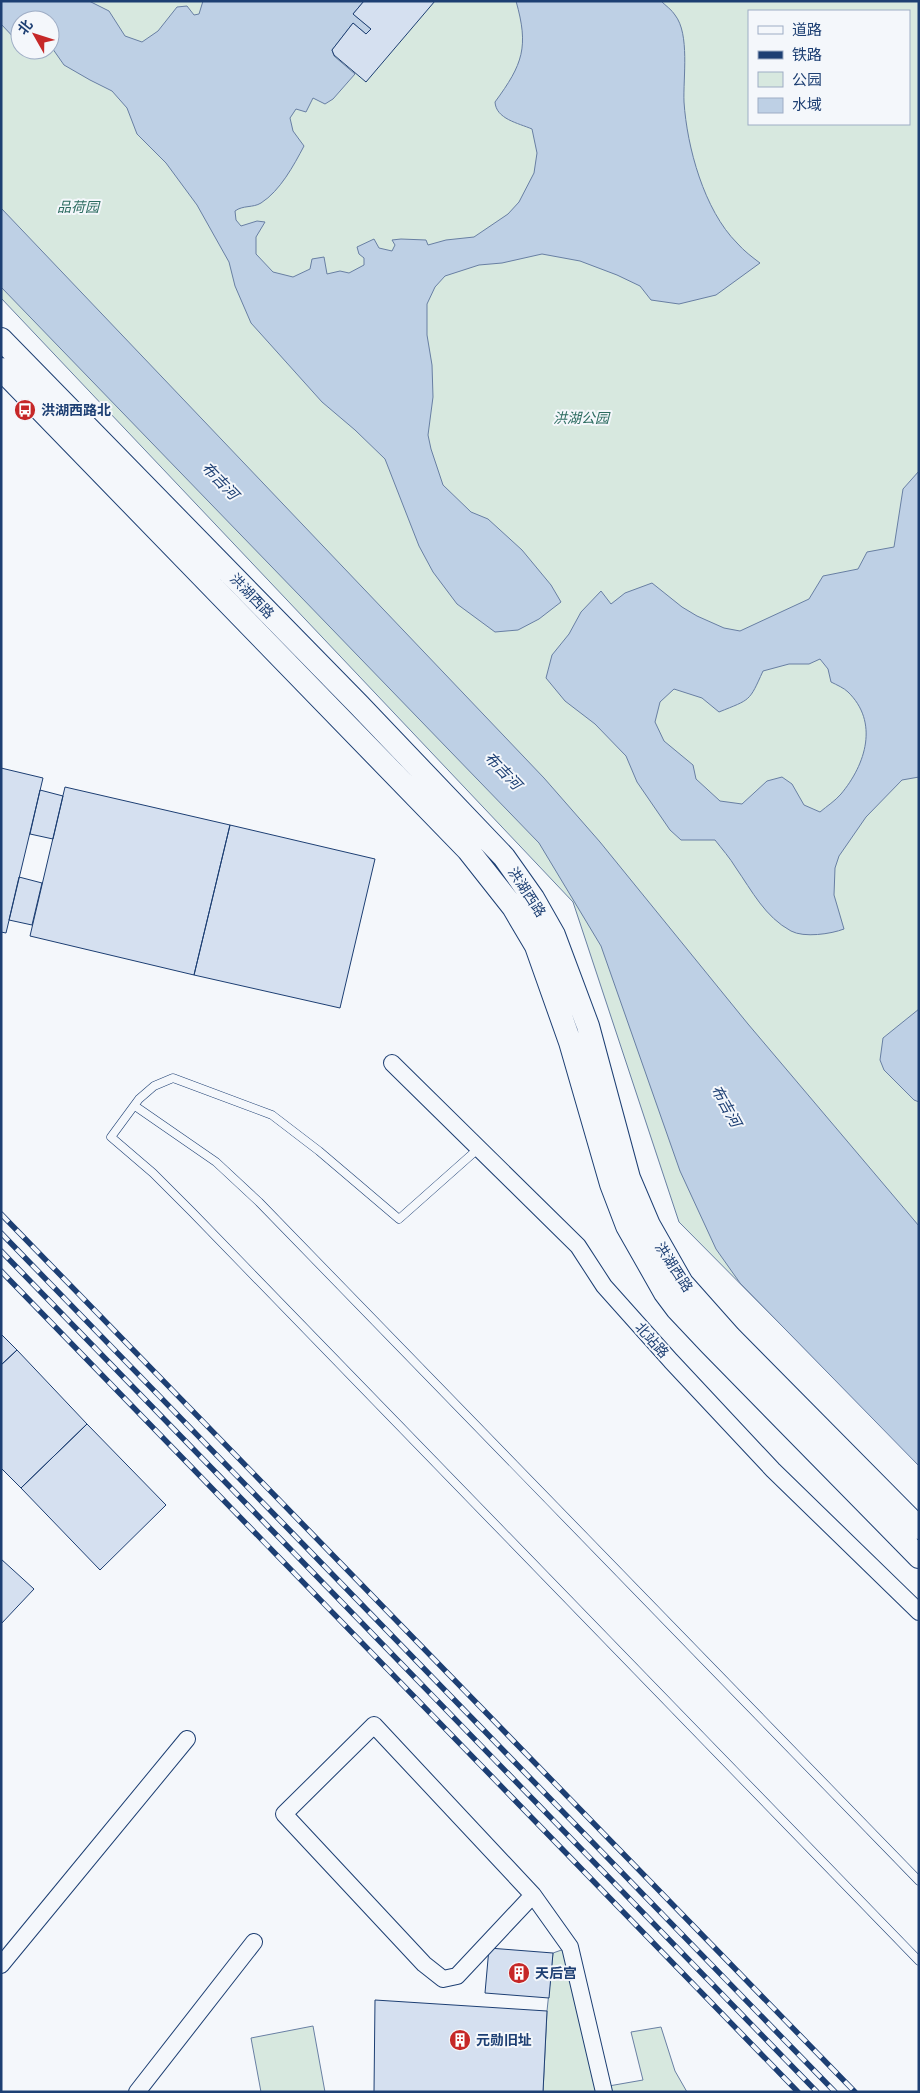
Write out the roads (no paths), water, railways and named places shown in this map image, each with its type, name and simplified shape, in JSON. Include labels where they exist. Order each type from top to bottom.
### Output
[{"type":"main road","name":"洪湖西路","points":[[1,339],[359,705],[504,857],[533,898],[554,935],[588,1026],[633,1187],[649,1225],[678,1276],[730,1337],[919,1528]]},
{"type":"main road","name":"洪湖西路","points":[[1,369],[449,830],[494,881],[536,946],[570,1042],[626,1226],[654,1276],[677,1309],[710,1344],[919,1557]]},
{"type":"street","name":"北站路","points":[[392,1062],[578,1246],[604,1286],[773,1470],[919,1612]]},
{"type":"street","points":[[534,1895],[457,1976],[443,1979],[424,1964],[284,1814],[374,1725],[534,1895],[570,1947],[604,2092]]},
{"type":"street","points":[[1,1965],[187,1739]]},
{"type":"street","points":[[137,2092],[254,1942]]},
{"type":"lane","points":[[479,1148],[399,1219],[319,1150],[272,1115],[173,1078],[154,1086],[135,1106],[111,1137],[153,1173],[192,1212],[919,1961]]},
{"type":"lane","points":[[135,1106],[216,1162],[259,1202],[919,1881]]},
{"type":"water","points":[[1,1],[89,1],[109,11],[125,36],[142,42],[158,31],[177,7],[187,6],[194,15],[199,14],[203,1],[364,1],[353,14],[371,29],[366,34],[353,23],[332,50],[334,56],[355,74],[333,99],[325,104],[313,98],[306,112],[296,109],[290,118],[293,131],[304,146],[291,169],[268,198],[258,205],[235,211],[236,220],[241,226],[257,221],[265,222],[256,237],[256,254],[273,272],[293,277],[310,269],[312,259],[324,257],[327,274],[340,271],[349,273],[364,265],[364,258],[359,254],[357,247],[374,239],[379,248],[392,251],[395,245],[392,240],[426,240],[428,245],[446,240],[474,237],[508,214],[519,202],[534,173],[537,153],[532,129],[503,116],[496,108],[495,102],[512,77],[521,54],[522,31],[516,1],[661,1],[672,11],[680,23],[683,33],[686,120],[693,158],[699,177],[715,213],[725,229],[742,249],[760,263],[716,295],[679,304],[651,300],[640,286],[580,261],[542,254],[502,263],[479,265],[445,276],[435,287],[427,304],[427,335],[432,365],[433,397],[428,435],[443,485],[471,512],[488,519],[522,550],[551,585],[561,602],[539,619],[518,630],[495,632],[457,604],[433,572],[419,546],[385,459],[322,402],[251,323],[235,286],[229,262],[197,205],[166,163],[137,134],[127,108],[112,91],[64,65],[60,59],[60,10],[10,10],[10,34],[1,24]]},
{"type":"water","name":"布吉河","points":[[1,208],[544,778],[600,842],[748,1024],[919,1226],[919,1466],[740,1283],[716,1249],[680,1171],[601,946],[539,843],[1,287]]},
{"type":"water","points":[[919,471],[919,777],[902,780],[866,817],[839,856],[835,868],[834,895],[844,929],[818,934],[796,933],[782,925],[766,911],[715,840],[681,840],[670,830],[637,782],[626,756],[595,724],[565,701],[546,678],[552,655],[569,634],[581,612],[601,591],[611,604],[625,593],[652,583],[682,607],[697,616],[724,628],[740,631],[809,599],[823,576],[858,569],[867,552],[894,547],[903,489]],"holes":[[[820,659],[828,669],[831,682],[846,691],[858,704],[864,716],[866,743],[857,770],[850,782],[839,797],[820,812],[804,805],[792,784],[782,777],[767,781],[742,804],[720,801],[696,779],[693,765],[664,741],[655,722],[660,702],[674,689],[702,698],[719,712],[748,698],[755,689],[763,671],[789,664],[809,664]]]},
{"type":"water","points":[[919,1009],[919,1102],[914,1100],[884,1070],[880,1060],[883,1038]]},
{"type":"railway","points":[[1,1214],[855,2092]]},
{"type":"railway","points":[[1,1233],[835,2092]]},
{"type":"railway","points":[[1,1251],[817,2092]]},
{"type":"railway","points":[[1,1271],[798,2092]]},
{"type":"place","name":"洪湖西路北","points":[[25,410]]},
{"type":"place","name":"天后宫","points":[[519,1973]]},
{"type":"place","name":"元勋旧址","points":[[460,2040]]},
{"type":"park label","name":"品荷园","points":[[78,207]]},
{"type":"park label","name":"洪湖公园","points":[[581,418]]}]
